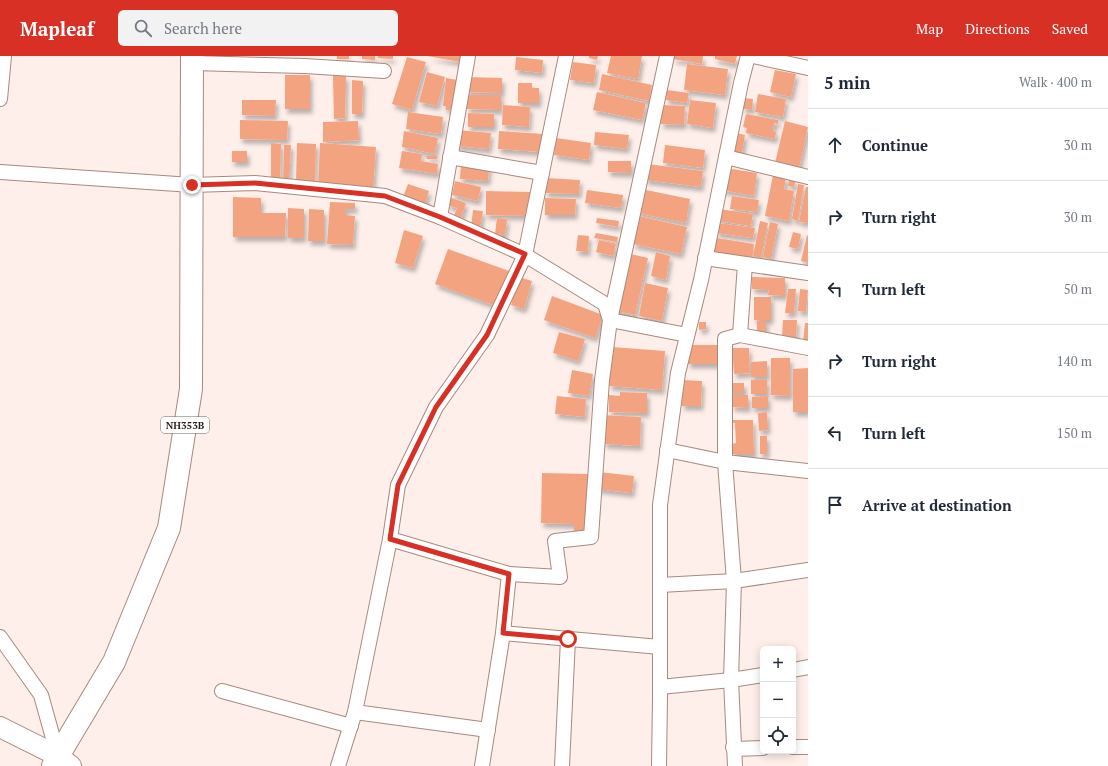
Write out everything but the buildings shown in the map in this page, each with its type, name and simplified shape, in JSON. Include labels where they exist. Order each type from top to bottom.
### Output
[{"type":"highway","name":"NH353B","points":[[61,763],[114,662],[169,528],[191,389],[192,60]]},
{"type":"street","points":[[0,99],[4,56]]},
{"type":"street","points":[[440,217],[468,56]]},
{"type":"street","points":[[338,766],[355,712],[390,539],[398,485],[436,407],[487,335],[525,254],[566,56]]},
{"type":"street","points":[[390,539],[509,574],[560,577],[555,541],[591,537],[602,380],[610,320],[667,56]]},
{"type":"street","points":[[659,766],[660,506],[667,450],[678,373],[705,258],[741,83],[748,56]]},
{"type":"street","points":[[753,56],[808,68]]},
{"type":"street","points":[[192,60],[384,71]]},
{"type":"street","points":[[450,157],[542,173]]},
{"type":"street","points":[[726,157],[808,177]]},
{"type":"street","points":[[0,172],[192,185],[255,183],[385,196],[440,217],[525,254],[606,304],[610,320]]},
{"type":"street","points":[[705,258],[808,273]]},
{"type":"street","points":[[740,335],[745,264]]},
{"type":"street","points":[[610,320],[687,336]]},
{"type":"street","points":[[735,766],[731,680],[734,581],[725,462],[725,339],[740,335],[808,348]]},
{"type":"street","points":[[667,450],[725,462],[808,471]]},
{"type":"street","points":[[660,585],[734,581],[808,570]]},
{"type":"street","points":[[482,766],[503,633],[509,574]]},
{"type":"street","points":[[503,633],[660,647]]},
{"type":"street","points":[[0,637],[41,695],[61,763]]},
{"type":"street","points":[[562,766],[568,639]]},
{"type":"street","points":[[796,669],[808,667]]},
{"type":"street","points":[[660,687],[760,675]]},
{"type":"street","points":[[222,691],[351,726]]},
{"type":"street","points":[[355,712],[488,730]]},
{"type":"street","points":[[0,727],[61,763]]},
{"type":"street","points":[[796,747],[808,747]]},
{"type":"street","points":[[734,748],[760,748]]},
{"type":"route","points":[[192,185],[255,183],[385,196],[440,217],[525,254],[487,335],[436,407],[398,485],[390,539],[509,574],[503,633],[568,639]]}]
